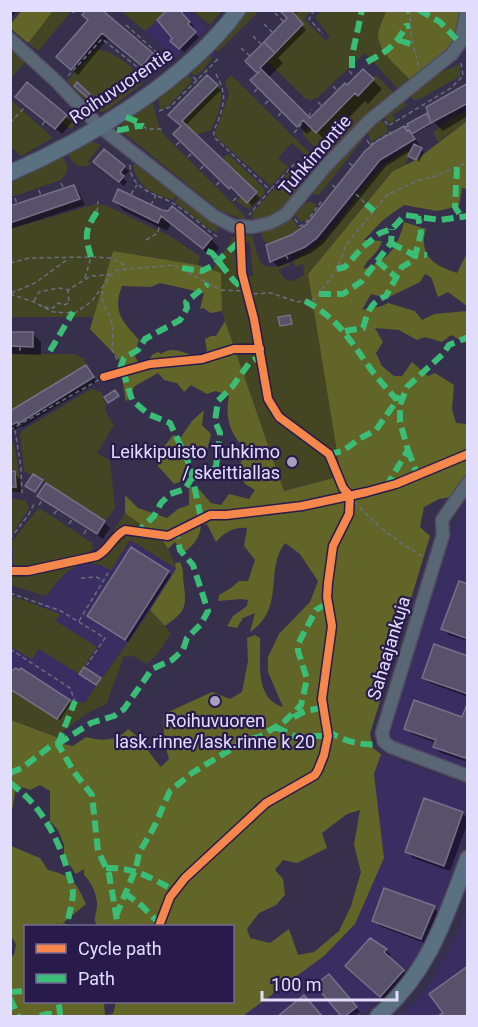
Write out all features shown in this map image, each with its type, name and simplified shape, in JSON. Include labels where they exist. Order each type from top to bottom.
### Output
[{"type":"main road","name":"Roihuvuorentie","points":[[10,173],[37,161],[131,106],[181,69],[238,10]]},
{"type":"main road","points":[[378,1017],[401,995],[436,942],[468,858]]},
{"type":"street","name":"Tuhkimontie","points":[[10,39],[40,65],[99,126],[220,220],[240,227],[256,227],[270,223],[289,211],[369,120],[463,49],[467,10]]},
{"type":"street","name":"Sahaajankuja","points":[[468,483],[442,520],[443,535],[382,733],[382,739],[391,747],[468,776]]},
{"type":"path","points":[[314,10],[309,20],[323,34]]},
{"type":"path","points":[[410,10],[411,36],[422,78]]},
{"type":"path","points":[[275,13],[284,22]]},
{"type":"path","points":[[264,24],[273,33]]},
{"type":"path","points":[[126,26],[164,59]]},
{"type":"path","points":[[253,36],[261,44]]},
{"type":"path","points":[[64,80],[102,39],[136,66],[149,84]]},
{"type":"path","points":[[241,48],[250,56]]},
{"type":"path","points":[[159,111],[171,109],[196,79],[219,58]]},
{"type":"path","points":[[388,126],[437,98],[456,84],[463,76],[461,62]]},
{"type":"path","points":[[349,71],[355,77]]},
{"type":"path","points":[[188,72],[199,82]]},
{"type":"path","points":[[216,74],[224,90],[224,99],[214,137],[270,190]]},
{"type":"path","points":[[456,84],[459,88]]},
{"type":"path","points":[[333,86],[337,90]]},
{"type":"path","points":[[254,92],[258,88]]},
{"type":"path","points":[[265,104],[270,99]]},
{"type":"path","points":[[318,102],[322,106]]},
{"type":"path","points":[[10,123],[26,106]]},
{"type":"path","points":[[309,117],[311,109]]},
{"type":"path","points":[[278,116],[282,111]]},
{"type":"path","points":[[367,140],[370,145],[391,132],[381,117]]},
{"type":"path","points":[[42,125],[45,121]]},
{"type":"path","points":[[294,133],[304,122]]},
{"type":"path","points":[[143,126],[147,129],[164,129]]},
{"type":"path","points":[[176,145],[181,141]]},
{"type":"path","points":[[188,157],[192,153]]},
{"type":"path","points":[[248,216],[296,162]]},
{"type":"path","points":[[10,293],[53,312],[79,311],[92,301],[117,270],[174,265],[221,290],[247,296],[271,293],[297,302],[315,299],[337,269],[346,245],[387,195],[468,162]]},
{"type":"path","points":[[349,163],[353,166]]},
{"type":"path","points":[[130,165],[134,180],[138,184],[187,213],[217,237]]},
{"type":"path","points":[[200,169],[205,165]]},
{"type":"path","points":[[216,185],[221,181]]},
{"type":"path","points":[[61,183],[64,189]]},
{"type":"path","points":[[130,194],[138,184]]},
{"type":"path","points":[[332,185],[336,188]]},
{"type":"path","points":[[39,190],[40,196]]},
{"type":"path","points":[[356,194],[366,204]]},
{"type":"path","points":[[151,205],[156,195]]},
{"type":"path","points":[[232,201],[238,195]]},
{"type":"path","points":[[15,198],[17,204]]},
{"type":"path","points":[[97,212],[98,201]]},
{"type":"path","points":[[292,216],[301,227],[317,210],[321,202]]},
{"type":"path","points":[[184,216],[187,213]]},
{"type":"path","points":[[146,240],[158,233],[159,227]]},
{"type":"path","points":[[203,232],[206,228]]},
{"type":"path","points":[[10,263],[29,258],[91,257],[110,258],[127,268]]},
{"type":"path","points":[[85,278],[91,257]]},
{"type":"path","points":[[10,293],[35,283],[69,259]]},
{"type":"path","points":[[34,302],[39,292],[59,288],[68,290],[85,278],[95,275],[111,275]]},
{"type":"path","points":[[244,282],[247,296]]},
{"type":"path","points":[[68,290],[68,312]]},
{"type":"path","points":[[101,290],[103,303],[113,329],[112,349],[123,371]]},
{"type":"path","points":[[43,308],[52,308],[58,303],[64,305],[69,303]]},
{"type":"path","points":[[20,346],[20,351]]},
{"type":"path","points":[[10,430],[104,377],[133,367]]},
{"type":"path","points":[[87,381],[90,385]]},
{"type":"path","points":[[72,390],[74,394]]},
{"type":"path","points":[[15,429],[22,493]]},
{"type":"path","points":[[343,488],[358,506],[396,540],[428,559]]},
{"type":"path","points":[[349,514],[351,496]]},
{"type":"path","points":[[39,505],[43,499]]},
{"type":"path","points":[[10,539],[35,502]]},
{"type":"path","points":[[54,514],[58,509]]},
{"type":"path","points":[[69,524],[73,519]]},
{"type":"path","points":[[84,534],[87,528]]},
{"type":"path","points":[[79,622],[108,573]]},
{"type":"path","points":[[81,578],[96,577],[104,581]]},
{"type":"path","points":[[10,593],[61,611],[105,638],[87,665]]},
{"type":"path","points":[[10,649],[70,688],[75,701]]},
{"type":"shaded area","points":[[167,10],[188,11],[207,28],[175,58],[145,31]]},
{"type":"shaded area","points":[[467,494],[467,769],[392,741],[390,726],[416,628]]},
{"type":"shaded area","points":[[130,539],[177,569],[129,644],[101,678],[81,709],[54,735],[11,708],[10,651],[63,574],[73,566],[101,563],[111,569]]},
{"type":"shaded area","points":[[381,754],[467,785],[467,829],[435,921],[421,950],[390,990],[361,1016],[243,1016],[324,956],[355,924],[384,858],[374,774]]},
{"type":"shaded area","points":[[467,906],[467,1016],[401,1016],[423,993],[440,967],[459,930]]},
{"type":"green space","points":[[22,10],[53,11],[28,43],[11,29],[11,24]]},
{"type":"green space","points":[[22,11],[67,11],[70,13],[38,51],[11,29],[10,24]]},
{"type":"green space","points":[[121,11],[167,11],[145,31]]},
{"type":"green space","points":[[194,11],[222,11],[210,25]]},
{"type":"green space","points":[[248,11],[258,12],[218,52],[215,49]]},
{"type":"green space","points":[[291,11],[311,11],[304,19],[326,41],[330,37],[315,17],[321,11],[463,11],[451,46],[399,90],[365,53],[317,98],[311,100],[306,99],[267,61],[303,25]]},
{"type":"green space","points":[[386,11],[463,11],[460,30],[446,54],[411,81],[386,54],[379,41],[378,34]]},
{"type":"green space","points":[[10,47],[28,59],[11,78]]},
{"type":"green space","points":[[96,49],[123,60],[143,83],[108,110],[101,112],[95,110],[67,81]]},
{"type":"green space","points":[[209,55],[211,60],[199,74],[194,76],[191,72]]},
{"type":"green space","points":[[460,64],[460,76],[420,99],[414,100],[410,96],[437,74]]},
{"type":"green space","points":[[188,75],[191,82],[167,108],[160,109],[158,97]]},
{"type":"green space","points":[[231,75],[320,163],[317,166],[292,143],[278,158],[288,167],[271,186],[218,139],[215,133],[229,94],[225,82]]},
{"type":"green space","points":[[376,75],[395,94],[352,130],[326,157],[322,155],[303,135],[303,132],[309,126],[316,133],[355,93],[358,96]]},
{"type":"green space","points":[[218,85],[221,101],[211,130],[196,135],[182,121]]},
{"type":"green space","points":[[11,100],[53,138],[21,156],[11,147]]},
{"type":"green space","points":[[152,101],[159,126],[166,137],[244,215],[247,221],[219,210],[120,128],[123,122]]},
{"type":"green space","points":[[403,101],[407,105],[393,115],[395,120],[389,124],[384,116]]},
{"type":"green space","points":[[74,107],[78,115],[78,122],[71,129],[61,122]]},
{"type":"green space","points":[[467,110],[467,121],[438,142],[433,132]]},
{"type":"green space","points":[[381,119],[389,131],[371,142],[368,134]]},
{"type":"green space","points":[[467,121],[467,189],[462,188],[459,206],[437,211],[404,205],[383,220],[364,240],[382,241],[363,269],[379,262],[391,252],[399,239],[404,222],[426,229],[424,246],[426,253],[441,267],[457,273],[467,253],[467,306],[448,292],[438,297],[431,277],[425,274],[420,282],[387,298],[371,294],[362,310],[388,303],[415,311],[422,320],[434,314],[467,311],[466,343],[451,335],[442,342],[425,337],[417,340],[399,330],[375,328],[383,342],[376,353],[382,366],[394,376],[402,376],[412,362],[428,376],[435,373],[454,385],[452,409],[456,423],[467,424],[468,494],[439,499],[424,507],[420,527],[430,536],[370,734],[373,748],[381,754],[374,774],[384,858],[355,924],[324,956],[243,1016],[11,1016],[10,957],[14,955],[16,944],[11,936],[11,846],[40,858],[48,870],[68,877],[80,891],[86,904],[63,925],[24,925],[24,1003],[104,1003],[105,1015],[113,1014],[116,1003],[234,1003],[234,925],[97,925],[97,899],[94,890],[84,875],[84,869],[76,874],[64,857],[64,845],[58,830],[50,821],[50,791],[40,785],[30,790],[16,785],[11,810],[11,720],[56,737],[63,744],[73,746],[86,737],[114,738],[128,729],[161,767],[169,759],[164,736],[164,714],[212,692],[230,699],[242,692],[248,661],[247,638],[255,635],[260,638],[263,688],[267,696],[283,707],[268,672],[268,657],[279,634],[310,602],[318,581],[300,554],[285,543],[276,565],[268,612],[250,632],[255,613],[243,618],[237,628],[227,626],[233,616],[247,606],[248,600],[218,601],[219,595],[239,581],[248,581],[255,560],[244,546],[247,528],[230,531],[216,542],[207,524],[201,525],[195,541],[183,553],[175,542],[168,549],[162,540],[125,513],[125,495],[138,508],[167,518],[178,509],[189,505],[189,487],[197,487],[211,503],[221,505],[229,494],[249,499],[255,490],[245,484],[239,469],[245,449],[235,437],[228,418],[229,395],[215,391],[207,394],[191,385],[184,392],[177,383],[164,380],[158,373],[135,386],[126,402],[119,359],[90,329],[113,251],[198,265],[221,273],[222,311],[211,313],[203,308],[200,309],[204,293],[160,283],[151,287],[122,286],[118,302],[120,315],[139,340],[134,354],[138,362],[148,361],[158,352],[161,354],[171,350],[193,355],[202,354],[207,351],[205,339],[216,336],[225,321],[284,491],[341,476],[308,274],[393,171],[416,160]],"holes":[[[360,810],[354,845],[361,872],[351,906],[339,931],[314,952],[298,955],[289,929],[270,943],[250,938],[247,929],[259,913],[276,905],[285,895],[283,879],[275,870],[283,860],[297,863],[327,848],[322,833],[347,814]]]},
{"type":"green space","points":[[362,137],[362,141],[319,195],[312,195],[331,169]]},
{"type":"green space","points":[[91,141],[101,145],[88,161],[90,165],[79,166],[69,158],[68,154]]},
{"type":"green space","points":[[411,150],[406,164],[393,171],[308,274],[342,476],[284,491],[222,311],[221,273],[212,270],[236,233],[239,275],[253,276],[250,243],[243,244],[245,235],[252,235],[256,252],[262,263],[271,267],[289,263],[290,266],[278,270],[286,280],[293,281],[304,275],[303,264],[296,267],[293,261],[324,239],[386,163]]},
{"type":"green space","points":[[228,154],[265,189],[264,194],[249,209],[236,201],[241,197],[247,203],[257,192],[221,160]]},
{"type":"green space","points":[[63,157],[67,165],[67,172],[61,180],[11,197],[11,183]]},
{"type":"green space","points":[[135,164],[176,195],[173,200],[153,192],[142,184],[135,173],[133,165]]},
{"type":"green space","points":[[291,170],[306,184],[284,211],[256,223],[252,217],[253,212]]},
{"type":"green space","points":[[178,197],[218,227],[216,232],[175,202]]},
{"type":"green space","points":[[305,203],[315,204],[316,208],[306,221],[300,221],[295,215]]},
{"type":"green space","points":[[96,204],[105,205],[170,236],[200,256],[198,265],[113,251],[94,317],[11,317],[10,229]]},
{"type":"green space","points":[[292,218],[300,230],[269,244],[264,241],[261,233]]},
{"type":"green space","points":[[11,354],[75,354],[84,359],[86,365],[11,411]]},
{"type":"green space","points":[[91,389],[101,392],[106,406],[105,411],[114,425],[97,453],[110,460],[115,508],[105,521],[33,474],[32,476],[24,471],[20,435],[23,430]]},
{"type":"green space","points":[[204,410],[202,425],[211,434],[206,454],[190,450],[183,481],[174,484],[158,466],[160,452],[173,435],[181,437],[192,421]]},
{"type":"green space","points":[[11,438],[19,480],[17,491],[11,492],[15,472],[11,472]]},
{"type":"green space","points":[[10,498],[26,501],[29,508],[11,536]]},
{"type":"green space","points":[[41,509],[92,543],[93,548],[87,554],[68,562],[13,568],[11,543],[37,510]]},
{"type":"green space","points":[[125,513],[152,532],[133,528],[123,529],[103,548]]},
{"type":"green space","points":[[126,532],[159,538],[168,549],[177,569],[130,540],[111,570],[100,565],[82,564],[66,573],[46,596],[11,585],[10,573],[38,573],[99,559]]},
{"type":"green space","points":[[180,562],[183,572],[184,605],[180,613],[165,626],[150,610],[176,569],[175,563]]},
{"type":"green space","points":[[10,595],[60,614],[56,621],[97,647],[79,674],[39,649],[32,659],[11,647]]},
{"type":"green space","points":[[150,610],[171,633],[159,652],[147,664],[133,656],[123,657],[107,704],[87,713],[56,737],[11,720],[10,689],[57,719],[70,700],[85,703]]},
{"type":"building","points":[[86,10],[102,10],[153,53],[142,66],[102,33],[71,70],[56,57],[88,20],[82,15]]},
{"type":"building","points":[[167,10],[183,10],[182,13],[190,22],[188,24],[196,32],[179,49],[170,41],[172,38],[157,20]]},
{"type":"building","points":[[279,10],[291,10],[303,24],[275,53],[264,42],[287,18]]},
{"type":"building","points":[[264,42],[275,53],[260,68],[310,118],[345,83],[347,85],[363,69],[374,79],[358,96],[355,93],[316,133],[303,120],[297,127],[250,80],[259,72],[256,72],[245,61]]},
{"type":"building","points":[[207,75],[218,85],[182,121],[257,192],[247,203],[231,187],[229,189],[173,134],[181,126],[168,115]]},
{"type":"building","points":[[27,82],[67,115],[55,129],[15,97]]},
{"type":"building","points":[[77,82],[92,96],[89,99],[74,86]]},
{"type":"building","points":[[468,83],[468,103],[431,123],[426,107]]},
{"type":"building","points":[[427,113],[431,123],[412,134],[409,130],[407,131],[405,127],[408,126],[407,124]]},
{"type":"building","points":[[404,126],[415,139],[380,160],[317,238],[305,247],[270,262],[266,245],[291,235],[307,224],[365,151],[377,141]]},
{"type":"building","points":[[414,144],[422,148],[416,160],[408,156]]},
{"type":"building","points":[[104,149],[125,166],[120,173],[124,176],[119,182],[93,162]]},
{"type":"building","points":[[74,185],[80,199],[10,223],[10,206]]},
{"type":"building","points":[[118,189],[162,210],[168,211],[172,206],[212,238],[203,249],[161,216],[158,223],[113,201]]},
{"type":"building","points":[[290,315],[292,324],[280,326],[278,317]]},
{"type":"building","points":[[10,332],[33,332],[33,347],[10,346]]},
{"type":"building","points":[[86,365],[94,377],[18,424],[17,422],[10,426],[10,411]]},
{"type":"building","points":[[115,390],[119,396],[108,403],[104,397]]},
{"type":"building","points":[[15,471],[16,487],[10,487],[10,472]]},
{"type":"building","points":[[33,474],[43,480],[35,492],[25,486]]},
{"type":"building","points":[[46,483],[105,521],[97,534],[37,496]]},
{"type":"building","points":[[131,547],[169,571],[125,640],[87,616]]},
{"type":"building","points":[[459,581],[468,584],[468,639],[441,629]]},
{"type":"building","points":[[434,644],[468,656],[468,694],[422,678]]},
{"type":"building","points":[[84,667],[101,678],[96,685],[79,674]]},
{"type":"building","points":[[16,668],[19,670],[21,668],[70,700],[57,719],[10,689],[10,672]]},
{"type":"building","points":[[414,700],[462,717],[468,702],[468,752],[465,758],[433,747],[436,740],[404,729]]},
{"type":"building","points":[[424,798],[463,812],[444,866],[405,852]]},
{"type":"building","points":[[384,888],[435,906],[421,939],[372,921]]},
{"type":"building","points":[[370,938],[387,949],[384,952],[404,970],[380,997],[345,966]]},
{"type":"building","points":[[468,966],[468,1016],[438,1016],[443,1013],[429,994]]},
{"type":"building","points":[[329,974],[357,1007],[345,1016],[341,1016],[315,985]]},
{"type":"building","points":[[304,995],[322,1016],[278,1016]]},
{"type":"marked path","points":[[352,68],[352,56],[362,10]]},
{"type":"marked path","points":[[419,10],[440,22],[460,43]]},
{"type":"marked path","points":[[367,62],[390,48],[406,26],[410,26]]},
{"type":"marked path","points":[[399,40],[413,45]]},
{"type":"marked path","points":[[126,117],[143,126]]},
{"type":"marked path","points":[[117,130],[143,126]]},
{"type":"marked path","points":[[457,167],[455,207],[462,218]]},
{"type":"marked path","points":[[366,204],[374,211]]},
{"type":"marked path","points":[[91,257],[87,234],[97,212]]},
{"type":"marked path","points":[[337,269],[345,267],[363,247],[380,233],[392,229],[405,215],[440,220],[468,216]]},
{"type":"marked path","points":[[345,331],[363,328],[373,305],[386,296],[402,267],[414,260],[421,233],[418,216]]},
{"type":"marked path","points":[[319,294],[343,294],[362,281],[391,243],[392,229]]},
{"type":"marked path","points":[[182,268],[202,271],[212,266],[241,240]]},
{"type":"marked path","points":[[391,243],[412,254],[427,255]]},
{"type":"marked path","points":[[207,251],[212,253],[234,281],[246,291]]},
{"type":"marked path","points":[[377,261],[396,277]]},
{"type":"marked path","points":[[120,369],[124,358],[138,350],[145,339],[180,320],[187,308],[186,302],[208,284]]},
{"type":"marked path","points":[[305,301],[335,322],[397,400]]},
{"type":"marked path","points":[[50,351],[73,312]]},
{"type":"marked path","points":[[386,487],[408,450],[400,422],[400,405],[407,387],[443,354],[449,345],[468,337]]},
{"type":"marked path","points":[[135,534],[154,516],[161,503],[170,494],[185,489],[195,473],[205,475],[216,467],[220,433],[215,421],[218,401],[232,387],[250,362],[261,356]]},
{"type":"marked path","points":[[123,371],[132,400],[148,414],[170,423],[190,466],[201,518]]},
{"type":"marked path","points":[[329,454],[343,451],[376,430],[400,396]]},
{"type":"marked path","points":[[408,450],[417,474]]},
{"type":"marked path","points":[[58,744],[91,723],[114,716],[124,709],[152,669],[172,660],[183,650],[187,638],[201,624],[208,611],[193,565],[180,550],[176,532]]},
{"type":"marked path","points":[[116,916],[136,868],[139,853],[170,791],[192,773],[246,740],[259,737],[285,721],[301,705],[307,679],[298,644],[316,610],[328,603]]},
{"type":"marked path","points":[[58,744],[75,701]]},
{"type":"marked path","points":[[294,717],[305,711],[322,708]]},
{"type":"marked path","points":[[276,727],[294,736],[328,736]]},
{"type":"marked path","points":[[327,731],[351,742],[377,744]]},
{"type":"marked path","points":[[10,773],[22,768],[52,745],[58,744],[74,772],[92,795],[98,851],[109,874],[118,925]]},
{"type":"marked path","points":[[10,783],[21,791],[39,811],[59,846],[73,891],[66,925]]},
{"type":"marked path","points":[[106,868],[134,871],[175,891]]},
{"type":"marked path","points":[[125,893],[159,923]]},
{"type":"marked path","points":[[10,992],[24,991]]},
{"type":"marked path","points":[[10,998],[18,1016]]},
{"type":"marked path","points":[[40,1016],[60,1014],[59,1004],[61,1003]]},
{"type":"cycle path","points":[[159,925],[170,897],[185,878],[266,803],[315,775],[324,755],[328,736],[322,699],[332,626],[327,597],[328,583],[333,546],[349,514],[350,496],[343,488],[329,454],[279,417],[268,399],[254,319],[242,273],[240,227]]},
{"type":"cycle path","points":[[104,377],[150,364],[202,359],[234,349],[260,349]]},
{"type":"cycle path","points":[[10,571],[28,571],[97,556],[125,530],[168,536],[210,515],[302,506],[367,492],[396,484],[468,454]]},
{"type":"place","name":"Leikkipuisto Tuhkimo / skeittiallas","points":[[292,462]]},
{"type":"place","name":"Roihuvuoren lask.rinne/lask.rinne k 20","points":[[215,701]]}]
